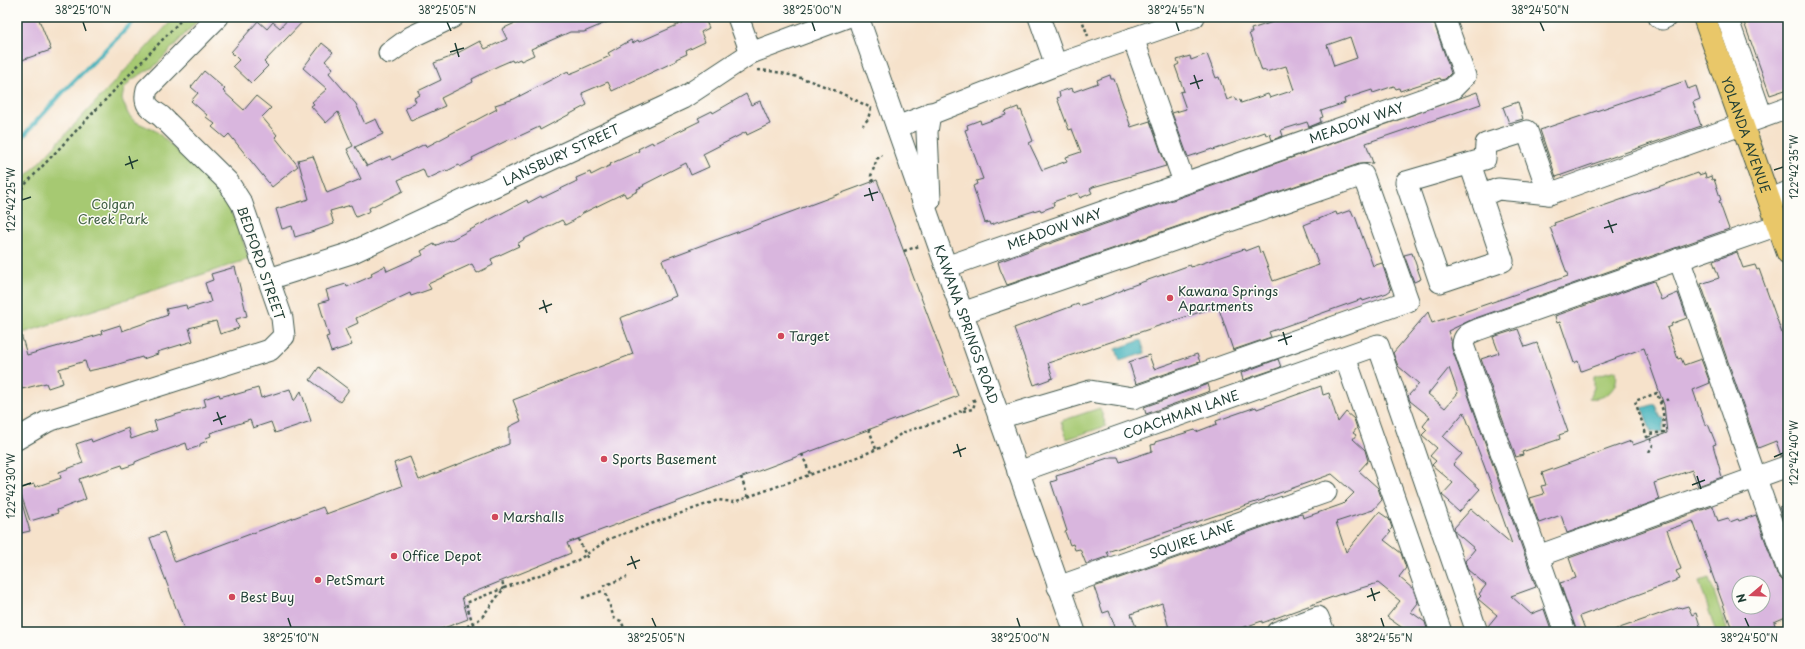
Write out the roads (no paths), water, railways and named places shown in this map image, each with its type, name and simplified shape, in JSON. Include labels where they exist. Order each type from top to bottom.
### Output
[{"type":"main road","name":"YOLANDA AVENUE","points":[[1704,17],[1752,120],[1778,196],[1778,224],[1788,253]]},
{"type":"street","name":"BEDFORD STREET","points":[[17,439],[48,421],[270,350],[284,336],[282,318],[242,204],[228,182],[161,116],[149,108],[145,99],[148,90],[218,17]]},
{"type":"street","points":[[389,54],[411,37],[454,17]]},
{"type":"street","points":[[738,17],[752,63]]},
{"type":"street","name":"LANSBURY STREET","points":[[269,279],[351,253],[676,101],[847,17]]},
{"type":"street","name":"KAWANA SPRINGS ROAD","points":[[858,17],[1074,632]]},
{"type":"street","points":[[897,127],[1056,65],[1194,17]]},
{"type":"street","name":"MEADOW WAY","points":[[946,267],[1184,182],[1452,89],[1465,76],[1444,17]]},
{"type":"street","points":[[1660,17],[1662,19],[1666,17]]},
{"type":"street","points":[[1727,17],[1752,120]]},
{"type":"street","points":[[1043,18],[1056,65]]},
{"type":"street","points":[[1133,38],[1184,182]]},
{"type":"street","points":[[1481,196],[1498,189],[1549,194],[1788,108]]},
{"type":"street","points":[[930,113],[927,132],[930,222]]},
{"type":"street","points":[[1470,164],[1503,261],[1440,282],[1406,182],[1485,159],[1486,144],[1526,131],[1549,194]]},
{"type":"street","points":[[962,313],[1363,175],[1408,301],[1133,398],[1090,391],[999,418]]},
{"type":"street","points":[[1565,632],[1463,345],[1463,340],[1468,334],[1477,330],[1778,224]]},
{"type":"street","points":[[1679,259],[1788,570]]},
{"type":"street","name":"COACHMAN LANE","points":[[1018,472],[1378,345],[1478,632]]},
{"type":"street","points":[[1345,357],[1441,632]]},
{"type":"street","points":[[1538,556],[1788,466]]},
{"type":"street","name":"SQUIRE LANE","points":[[1058,587],[1326,492]]},
{"type":"street","points":[[1277,632],[1318,617],[1324,632]]},
{"type":"water","points":[[1141,340],[1145,353],[1120,361],[1116,349]]},
{"type":"water","points":[[1655,404],[1660,418],[1663,418],[1663,432],[1651,432],[1642,408]]},
{"type":"waterway","points":[[17,143],[63,92],[138,17]]},
{"type":"place","name":"Kawana Springs Apartments","points":[[1170,298]]},
{"type":"place","name":"Target","points":[[781,336]]},
{"type":"place","name":"Sports Basement","points":[[604,459]]},
{"type":"place","name":"Marshalls","points":[[495,517]]},
{"type":"place","name":"Office Depot","points":[[394,556]]},
{"type":"place","name":"PetSmart","points":[[318,580]]},
{"type":"place","name":"Best Buy","points":[[232,597]]},
{"type":"park label","name":"Colgan Creek Park","points":[[113,212]]}]
